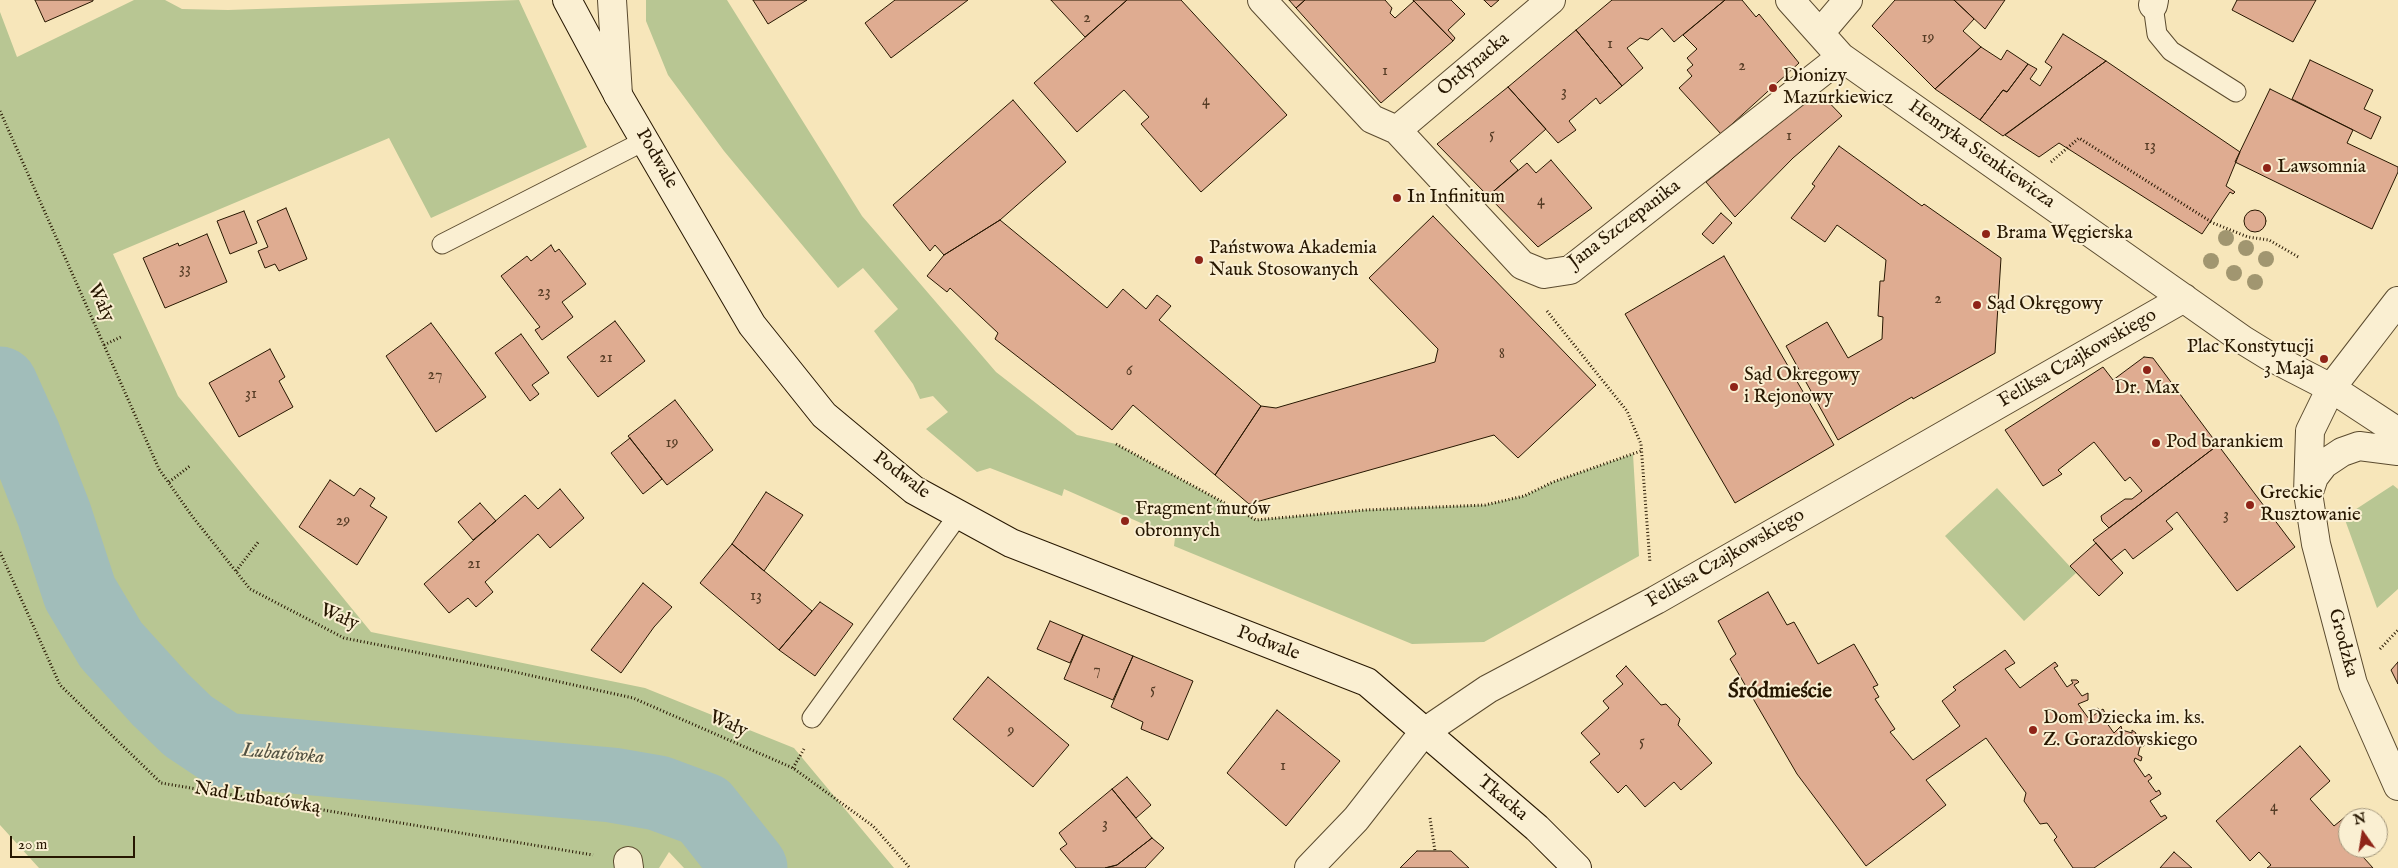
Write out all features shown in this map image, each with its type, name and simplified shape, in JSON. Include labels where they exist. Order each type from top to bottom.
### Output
[{"type":"street","name":"Podwale","points":[[567,0],[618,95],[646,140],[752,325],[824,415],[914,490],[1011,544],[1367,682],[1424,733]]},
{"type":"street","points":[[612,0],[618,95]]},
{"type":"street","points":[[1262,0],[1372,119],[1397,130]]},
{"type":"street","name":"Ordynacka","points":[[1397,130],[1551,0]]},
{"type":"street","name":"Henryka Sienkiewicza","points":[[1790,0],[1841,58],[2184,298]]},
{"type":"street","points":[[1820,33],[1848,0]]},
{"type":"street","name":"Jana Szczepanika","points":[[1397,130],[1522,265],[1544,274],[1570,270],[1841,58]]},
{"type":"street","points":[[2184,298],[2269,356],[2331,388],[2398,432]]},
{"type":"street","name":"Feliksa Czajkowskiego","points":[[1309,868],[1356,819],[1424,733],[1488,689],[1664,595],[2184,298]]},
{"type":"street","points":[[2331,388],[2398,302]]},
{"type":"street","points":[[2398,302],[2398,308]]},
{"type":"street","name":"Grodzka","points":[[2331,388],[2310,431],[2308,493],[2316,544],[2352,684],[2398,786]]},
{"type":"street","points":[[2308,493],[2314,477],[2324,464],[2342,452],[2360,446],[2398,451]]},
{"type":"street","name":"Tkacka","points":[[1424,733],[1537,828],[1577,868]]},
{"type":"lane","points":[[2154,2],[2156,34],[2171,51],[2236,92]]},
{"type":"lane","points":[[442,244],[646,140]]},
{"type":"lane","points":[[812,718],[959,514]]},
{"type":"path","name":"Wały","points":[[0,111],[159,469],[250,589],[344,638],[634,698],[793,768],[872,826],[910,868]]},
{"type":"path","points":[[2065,150],[2079,138],[2213,223],[2248,237],[2269,240],[2300,258]]},
{"type":"path","points":[[1543,305],[1627,411],[1641,444],[1650,566]]},
{"type":"path","points":[[104,345],[123,336]]},
{"type":"path","points":[[1116,444],[1256,520],[1365,510],[1485,505],[1524,496],[1554,482],[1641,451]]},
{"type":"path","points":[[169,482],[190,466]]},
{"type":"path","points":[[236,571],[259,541]]},
{"type":"path","name":"Nad Lubatówką","points":[[0,552],[60,685],[161,783],[628,864]]},
{"type":"path","points":[[2380,650],[2398,630]]},
{"type":"path","points":[[1430,818],[1435,851]]},
{"type":"green space","points":[[134,0],[165,0],[182,9],[228,10],[519,0],[587,147],[431,218],[389,138],[113,254],[178,396],[371,632],[645,688],[794,748],[894,868],[684,868],[669,852],[659,868],[39,868],[0,825],[0,12],[17,57]]},
{"type":"green space","points":[[646,0],[727,0],[862,216],[996,372],[1077,435],[1116,444],[1256,520],[1365,510],[1485,505],[1524,496],[1553,482],[1633,454],[1639,556],[1484,642],[1412,644],[1174,546],[1175,538],[1064,489],[1062,496],[990,468],[977,472],[926,429],[948,412],[933,396],[920,399],[913,384],[874,331],[898,309],[863,268],[838,288],[724,151],[668,75],[646,21]]},
{"type":"green space","points":[[2393,485],[2398,489],[2398,589],[2377,608],[2344,517]]},
{"type":"green space","points":[[1997,488],[2076,573],[2024,621],[1945,536]]},
{"type":"building","points":[[35,0],[93,0],[93,1],[45,22]]},
{"type":"building","points":[[753,0],[807,0],[768,24]]},
{"type":"building","points":[[895,0],[968,0],[891,58],[865,23]]},
{"type":"building","points":[[1051,0],[1127,0],[1085,37]]},
{"type":"building","points":[[1127,0],[1181,0],[1287,115],[1201,192],[1141,124],[1149,117],[1124,90],[1077,132],[1034,83]]},
{"type":"building","points":[[1289,0],[1305,0],[1296,8]]},
{"type":"building","points":[[1305,0],[1385,0],[1392,8],[1390,13],[1395,18],[1414,1],[1453,41],[1381,103],[1296,8]]},
{"type":"building","points":[[1413,0],[1451,0],[1465,14],[1448,30],[1455,38],[1453,41]]},
{"type":"building","points":[[1484,0],[1499,0],[1491,7]]},
{"type":"building","points":[[1612,0],[1725,0],[1674,42],[1662,28],[1648,40],[1640,38],[1627,48],[1643,68],[1622,86],[1576,30]]},
{"type":"building","points":[[1725,0],[1742,0],[1756,17],[1759,14],[1799,63],[1721,134],[1679,88],[1692,76],[1687,70],[1693,65],[1687,58],[1697,49],[1683,35]]},
{"type":"building","points":[[1895,0],[1954,0],[1974,19],[1963,31],[1981,47],[1935,89],[1872,26]]},
{"type":"building","points":[[1954,0],[2005,0],[1985,29]]},
{"type":"building","points":[[2237,0],[2316,0],[2293,42],[2232,10]]},
{"type":"building","points":[[1576,30],[1622,86],[1600,104],[1596,98],[1569,121],[1576,130],[1558,143],[1508,87]]},
{"type":"building","points":[[2063,34],[2106,61],[2003,136],[1980,120],[2003,90],[2007,92],[2028,64],[2037,69],[2030,79],[2040,86],[2052,67],[2045,62]]},
{"type":"building","points":[[1981,47],[2001,60],[2007,50],[2028,64],[2007,92],[2003,90],[1980,120],[1935,89]]},
{"type":"building","points":[[2310,60],[2373,90],[2364,109],[2381,117],[2371,139],[2292,99]]},
{"type":"building","points":[[2106,61],[2240,152],[2226,186],[2235,192],[2233,194],[2230,192],[2202,234],[2059,143],[2039,157],[2005,135]]},
{"type":"building","points":[[1508,87],[1546,129],[1510,161],[1518,170],[1488,196],[1437,144]]},
{"type":"building","points":[[2270,89],[2353,130],[2347,143],[2398,167],[2398,172],[2372,229],[2235,162]]},
{"type":"building","points":[[1819,92],[1842,116],[1793,158],[1735,217],[1706,182]]},
{"type":"building","points":[[1013,100],[1066,162],[1000,220],[944,255],[935,245],[930,251],[893,205]]},
{"type":"building","points":[[1839,146],[1922,206],[1924,204],[2001,258],[1995,353],[1913,399],[1912,397],[1838,440],[1786,346],[1827,322],[1848,358],[1882,339],[1883,317],[1878,316],[1880,281],[1884,281],[1886,260],[1837,225],[1825,242],[1791,218],[1815,186],[1812,184]]},
{"type":"building","points":[[1551,160],[1592,208],[1538,247],[1488,196],[1527,163],[1536,173]]},
{"type":"building","points":[[286,208],[307,259],[279,271],[275,264],[265,268],[258,251],[268,247],[257,221]]},
{"type":"building","points":[[2255,210],[2263,213],[2266,221],[2263,229],[2255,232],[2247,229],[2244,221],[2247,213]]},
{"type":"building","points":[[244,211],[257,243],[230,254],[217,221]]},
{"type":"building","points":[[1721,213],[1732,223],[1713,244],[1702,234]]},
{"type":"building","points":[[1433,216],[1596,385],[1518,458],[1494,435],[1249,504],[1215,475],[1261,406],[1276,408],[1435,362],[1438,349],[1369,278]]},
{"type":"building","points":[[1000,220],[1107,308],[1123,289],[1146,309],[1157,295],[1171,306],[1159,320],[1261,406],[1215,475],[1133,405],[1112,430],[995,339],[998,333],[950,288],[947,292],[927,276],[944,255]]},
{"type":"building","points":[[207,234],[227,282],[165,308],[143,258],[178,243],[179,246]]},
{"type":"building","points":[[551,245],[555,252],[559,249],[586,284],[562,302],[573,317],[542,340],[535,330],[540,327],[501,276],[527,256],[531,261]]},
{"type":"building","name":"Sąd Okregowy i Rejonowy","points":[[1724,256],[1834,445],[1735,503],[1625,314]]},
{"type":"building","points":[[615,321],[645,361],[598,397],[567,357]]},
{"type":"building","points":[[431,323],[486,397],[436,432],[386,356]]},
{"type":"building","points":[[521,334],[549,373],[532,385],[539,394],[530,401],[495,353]]},
{"type":"building","points":[[270,349],[285,377],[279,381],[293,407],[239,437],[209,383]]},
{"type":"building","name":"Pod barankiem","points":[[2144,357],[2153,358],[2218,445],[2109,528],[2102,521],[2101,516],[2125,499],[2132,499],[2142,491],[2130,477],[2125,481],[2094,442],[2058,470],[2062,474],[2043,486],[2005,430],[2103,367],[2113,380]]},
{"type":"building","points":[[675,400],[713,450],[667,485],[628,436]]},
{"type":"building","points":[[630,438],[662,479],[643,494],[611,453]]},
{"type":"building","points":[[2218,445],[2295,547],[2237,591],[2177,512],[2166,521],[2173,529],[2133,559],[2125,549],[2111,560],[2093,540]]},
{"type":"building","points":[[330,480],[354,496],[360,488],[375,498],[370,506],[387,517],[357,565],[299,527]]},
{"type":"building","points":[[560,489],[584,518],[550,548],[538,534],[485,582],[493,592],[476,607],[468,598],[449,613],[424,584],[525,495],[538,509]]},
{"type":"building","points":[[766,492],[803,515],[764,571],[732,544]]},
{"type":"building","points":[[480,503],[496,521],[473,540],[458,522]]},
{"type":"building","points":[[2096,543],[2123,573],[2099,596],[2070,566]]},
{"type":"building","points":[[732,544],[812,611],[779,650],[700,583]]},
{"type":"building","points":[[643,583],[672,607],[654,627],[621,673],[591,650]]},
{"type":"building","name":"Dom Dziecka im. ks. Z. Gorazdowskiego","points":[[1768,592],[1787,625],[1794,622],[1818,664],[1854,644],[1878,685],[1873,687],[1879,697],[1875,699],[1895,729],[1890,732],[1913,760],[1960,726],[1942,701],[1956,690],[1953,687],[2005,650],[2015,663],[2005,669],[2020,688],[2055,662],[2058,666],[2054,668],[2067,687],[2073,683],[2071,680],[2077,680],[2079,682],[2074,685],[2082,696],[2088,693],[2088,700],[2078,704],[2089,719],[2097,713],[2095,710],[2098,708],[2100,711],[2103,709],[2105,713],[2101,715],[2114,733],[2121,726],[2122,730],[2132,733],[2132,730],[2136,733],[2134,738],[2139,744],[2143,743],[2144,746],[2140,747],[2138,755],[2142,757],[2141,761],[2135,758],[2134,761],[2145,777],[2149,774],[2152,778],[2148,781],[2156,792],[2159,790],[2161,794],[2150,801],[2161,817],[2165,815],[2167,818],[2094,868],[2073,868],[2054,840],[2057,837],[2047,823],[2040,824],[2024,801],[2026,793],[1986,738],[1926,780],[1946,805],[1866,866],[1797,774],[1730,659],[1736,654],[1718,621]]},
{"type":"building","points":[[820,602],[853,624],[815,676],[779,650]]},
{"type":"building","points":[[1050,621],[1083,635],[1070,663],[1037,649]]},
{"type":"building","points":[[1083,635],[1133,656],[1113,700],[1064,679]]},
{"type":"building","points":[[1133,656],[1193,681],[1168,740],[1141,729],[1143,722],[1111,707]]},
{"type":"building","points":[[2398,662],[2398,684],[2391,670]]},
{"type":"building","points":[[1626,666],[1661,705],[1666,704],[1680,719],[1678,725],[1712,763],[1681,790],[1674,782],[1645,807],[1626,785],[1618,793],[1590,762],[1600,754],[1581,733],[1609,708],[1603,701],[1623,684],[1616,676]]},
{"type":"building","points":[[988,677],[1069,745],[1033,787],[953,719]]},
{"type":"building","points":[[1277,710],[1340,761],[1286,826],[1227,773]]},
{"type":"building","points":[[2300,746],[2330,781],[2310,799],[2334,826],[2338,823],[2338,858],[2364,858],[2373,868],[2267,868],[2271,865],[2259,852],[2250,861],[2216,821]]},
{"type":"building","points":[[1127,777],[1151,805],[1136,818],[1112,789]]},
{"type":"building","points":[[1112,789],[1152,838],[1117,865],[1105,868],[1076,868],[1060,849],[1067,844],[1059,833]]},
{"type":"building","points":[[1152,838],[1164,848],[1145,868],[1105,868],[1117,865]]},
{"type":"building","points":[[1417,851],[1451,851],[1469,868],[1400,868]]},
{"type":"building","points":[[2174,852],[2192,868],[2160,868]]},
{"type":"waterway","name":"Lubatówka","points":[[0,384],[24,437],[54,514],[80,593],[111,645],[160,699],[188,726],[224,750],[612,785],[658,793],[704,810],[750,868]]},
{"type":"place","name":"Dionizy Mazurkiewicz","points":[[1773,88]]},
{"type":"place","name":"Lawsomnia","points":[[2267,168]]},
{"type":"place","name":"In Infinitum","points":[[1397,198]]},
{"type":"place","name":"Brama Węgierska","points":[[1986,234]]},
{"type":"place","name":"Państwowa Akademia Nauk Stosowanych","points":[[1199,260]]},
{"type":"place","name":"Sąd Okręgowy","points":[[1977,305]]},
{"type":"place","name":"Plac Konstytucji 3 Maja","points":[[2324,359]]},
{"type":"place","name":"Dr. Max","points":[[2147,370]]},
{"type":"place","name":"Sąd Okregowy i Rejonowy","points":[[1734,387]]},
{"type":"place","name":"Pod barankiem","points":[[2156,443]]},
{"type":"place","name":"Greckie Rusztowanie","points":[[2250,505]]},
{"type":"place","name":"Fragment murów obronnych","points":[[1125,521]]},
{"type":"place","name":"Dom Dziecka im. ks. Z. Gorazdowskiego","points":[[2033,730]]},
{"type":"district","name":"Śródmieście","points":[[1780,693]]}]
